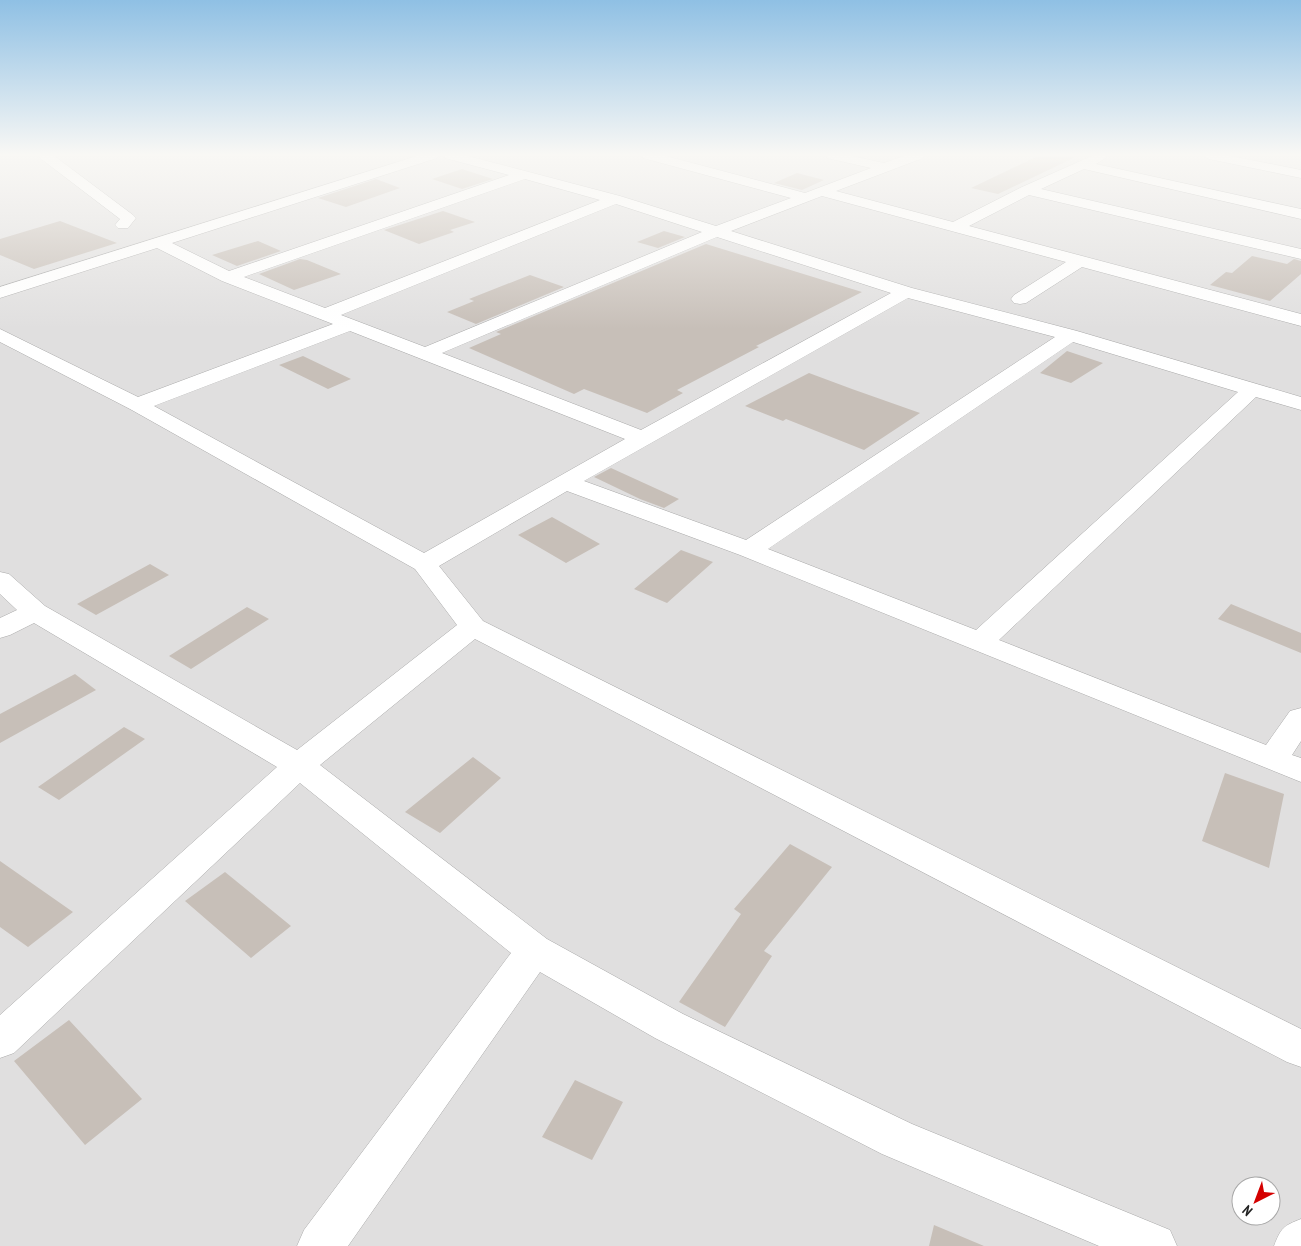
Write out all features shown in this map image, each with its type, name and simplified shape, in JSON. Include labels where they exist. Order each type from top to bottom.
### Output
[{"type":"street","points":[[122,213],[128,218],[123,225]]},
{"type":"street","points":[[0,293],[251,213]]},
{"type":"street","points":[[228,277],[411,213]]},
{"type":"street","points":[[324,315],[582,213]]},
{"type":"street","points":[[658,213],[906,292],[1070,335],[1301,404]]},
{"type":"street","points":[[424,354],[717,231],[765,213]]},
{"type":"street","points":[[891,213],[954,228],[1301,320]]},
{"type":"street","points":[[954,228],[983,213]]},
{"type":"street","points":[[1126,213],[1301,254]]},
{"type":"street","points":[[159,243],[228,277],[642,438]]},
{"type":"street","points":[[1020,299],[1079,261]]},
{"type":"street","points":[[424,564],[642,438],[906,292]]},
{"type":"street","points":[[137,405],[349,325]]},
{"type":"street","points":[[749,550],[1070,335]]},
{"type":"street","points":[[2,338],[137,405],[424,564],[473,627],[1301,1049]]},
{"type":"street","points":[[979,643],[1252,390]]},
{"type":"street","points":[[566,483],[749,550],[1301,771]]},
{"type":"street","points":[[0,580],[36,612],[299,765],[534,950],[669,1026],[898,1139],[1154,1246]]},
{"type":"street","points":[[0,629],[36,612]]},
{"type":"street","points":[[0,1040],[299,765],[473,627]]},
{"type":"street","points":[[1272,759],[1301,718]]},
{"type":"street","points":[[320,1246],[534,950]]},
{"type":"street","points":[[1297,1246],[1301,1242]]},
{"type":"shaded area","points":[[0,213],[1301,213],[1301,1246],[0,1246]]},
{"type":"building","points":[[436,213],[449,213],[475,222],[450,230],[454,232],[419,244],[384,230]]},
{"type":"building","points":[[60,221],[117,243],[34,269],[0,255],[0,239]]},
{"type":"building","points":[[664,231],[685,237],[658,248],[637,242]]},
{"type":"building","points":[[258,241],[281,251],[237,266],[212,255]]},
{"type":"building","points":[[706,244],[862,292],[756,346],[759,347],[677,390],[683,393],[647,413],[584,389],[574,394],[469,348],[501,334],[496,332]]},
{"type":"building","points":[[1252,256],[1287,264],[1294,259],[1301,261],[1301,274],[1270,301],[1210,285],[1226,272],[1232,273]]},
{"type":"building","points":[[300,259],[341,274],[294,290],[259,274]]},
{"type":"building","points":[[530,275],[564,287],[476,324],[447,312],[474,301],[469,299]]},
{"type":"building","points":[[1067,351],[1103,363],[1071,383],[1040,373]]},
{"type":"building","points":[[303,356],[351,379],[328,389],[279,365]]},
{"type":"building","points":[[809,373],[920,413],[864,450],[786,419],[783,421],[745,406]]},
{"type":"building","points":[[611,468],[679,499],[664,508],[594,477]]},
{"type":"building","points":[[552,517],[600,544],[566,563],[518,535]]},
{"type":"building","points":[[681,550],[713,562],[667,603],[634,589]]},
{"type":"building","points":[[150,564],[169,575],[96,615],[77,604]]},
{"type":"building","points":[[1231,604],[1301,633],[1301,653],[1218,619]]},
{"type":"building","points":[[247,607],[269,619],[191,669],[169,656]]},
{"type":"building","points":[[75,674],[96,690],[0,743],[0,714]]},
{"type":"building","points":[[124,727],[145,739],[59,800],[38,787]]},
{"type":"building","points":[[473,757],[501,778],[440,833],[405,812]]},
{"type":"building","points":[[1225,773],[1284,794],[1269,868],[1202,841]]},
{"type":"building","points":[[790,844],[832,867],[764,951],[772,956],[725,1027],[679,1002],[741,914],[734,909]]},
{"type":"building","points":[[0,861],[73,912],[28,947],[0,927]]},
{"type":"building","points":[[225,872],[291,926],[251,958],[185,901]]},
{"type":"building","points":[[69,1020],[142,1099],[85,1145],[14,1061]]},
{"type":"building","points":[[575,1080],[623,1102],[592,1160],[542,1137]]},
{"type":"building","points":[[934,1225],[984,1246],[929,1246]]}]
